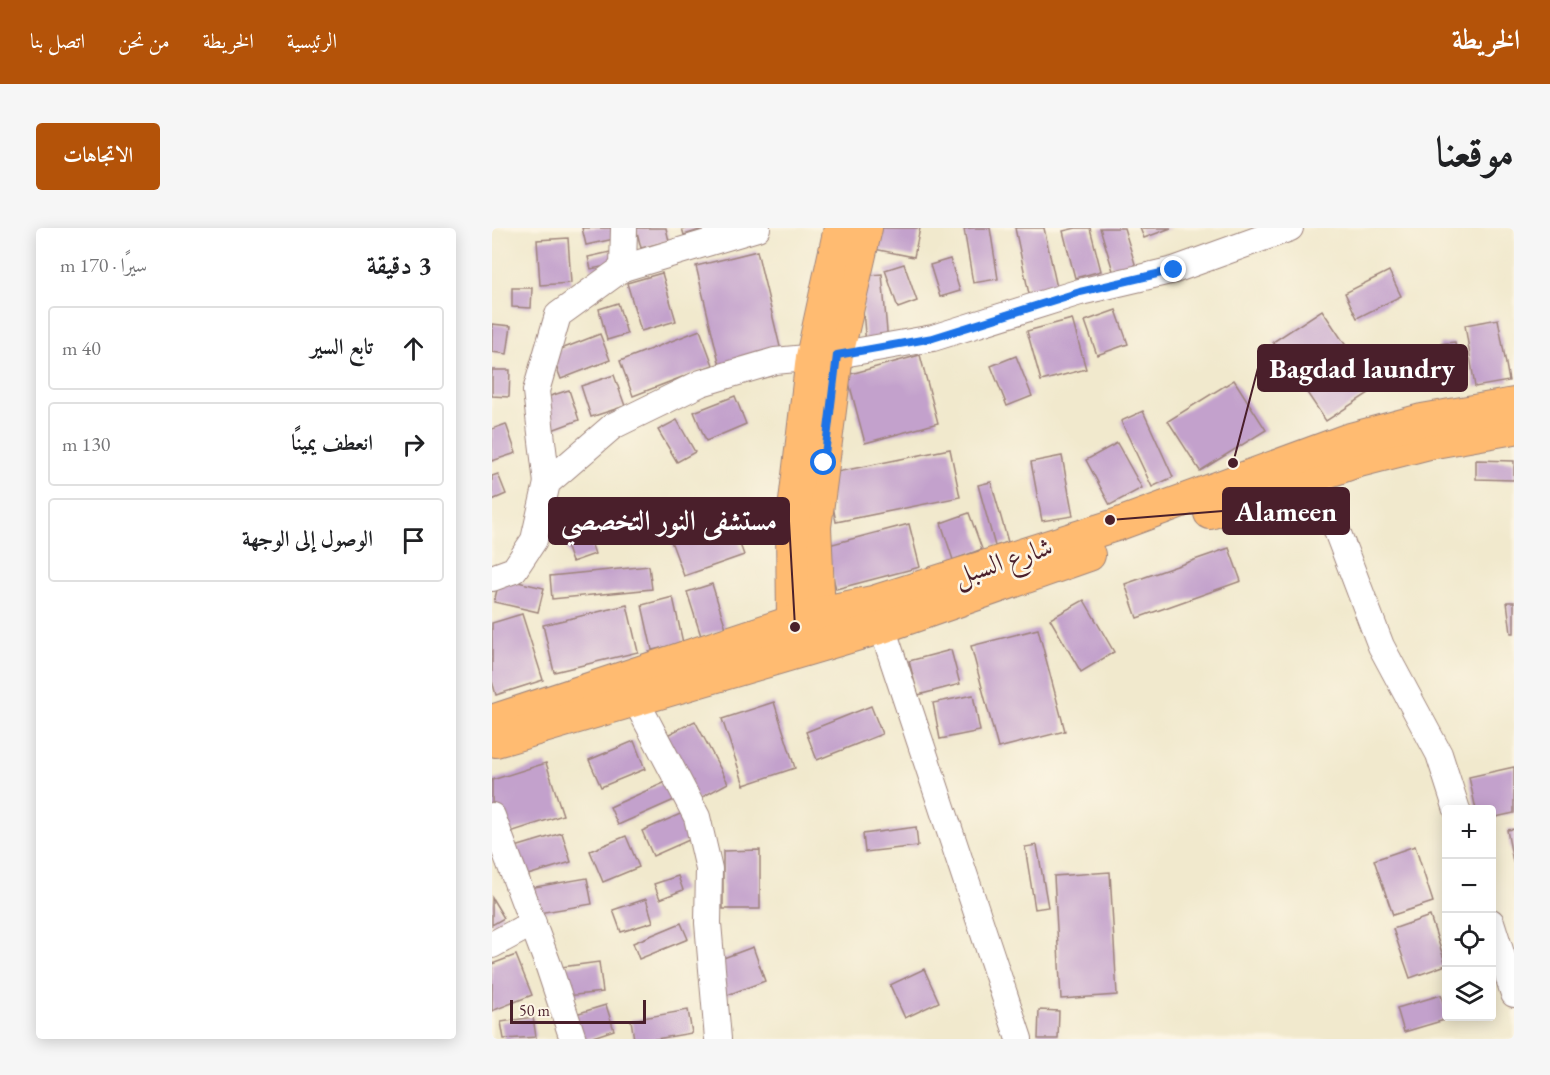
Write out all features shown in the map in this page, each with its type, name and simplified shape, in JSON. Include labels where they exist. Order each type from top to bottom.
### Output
[{"type":"main road","points":[[809,632],[792,527],[825,356],[840,228]]},
{"type":"main road","points":[[825,356],[866,228]]},
{"type":"main road","name":"شارع السبل","points":[[878,615],[1347,440],[1422,420],[1514,404]]},
{"type":"main road","name":"شارع السبل","points":[[492,721],[809,632],[878,615],[1355,462],[1429,443],[1514,428]]},
{"type":"main road","name":"شارع السبل","points":[[492,742],[636,701],[809,632]]},
{"type":"street","points":[[623,268],[624,228]]},
{"type":"street","points":[[492,578],[514,570],[534,540],[547,483],[536,392],[558,315],[623,268],[757,228]]},
{"type":"street","points":[[547,483],[613,426],[702,383],[775,361],[825,356],[933,338],[1080,292],[1174,270],[1290,228]]},
{"type":"street","points":[[1316,476],[1381,646],[1439,754],[1455,805]]},
{"type":"street","points":[[878,615],[1019,1039]]},
{"type":"street","points":[[636,701],[697,817],[709,869],[708,923],[718,1039]]},
{"type":"street","points":[[492,816],[533,923],[573,1039]]},
{"type":"street","points":[[492,945],[533,923]]},
{"type":"street","points":[[1496,938],[1514,994]]},
{"type":"building","points":[[582,228],[612,228],[614,239],[586,245]]},
{"type":"building","points":[[636,228],[666,228],[669,241],[641,248]]},
{"type":"building","points":[[682,228],[699,228],[700,230],[684,235]]},
{"type":"building","points":[[878,228],[920,228],[914,257],[874,249]]},
{"type":"building","points":[[990,228],[998,279],[973,283],[964,229]]},
{"type":"building","points":[[1015,228],[1044,228],[1057,288],[1029,294]]},
{"type":"building","points":[[1090,228],[1101,271],[1075,278],[1063,231]]},
{"type":"building","points":[[1100,228],[1124,228],[1136,267],[1114,274]]},
{"type":"building","points":[[1140,228],[1171,228],[1144,238]]},
{"type":"building","points":[[568,238],[571,283],[540,285],[537,240]]},
{"type":"building","points":[[615,251],[617,264],[591,269],[588,257]]},
{"type":"building","points":[[757,251],[781,351],[720,366],[696,266]]},
{"type":"building","points":[[950,259],[960,291],[940,297],[930,265]]},
{"type":"building","points":[[904,264],[917,301],[898,308],[885,270]]},
{"type":"building","points":[[1389,271],[1401,296],[1357,318],[1345,293]]},
{"type":"building","points":[[662,273],[676,321],[641,331],[627,283]]},
{"type":"building","points":[[882,274],[888,343],[866,345],[860,276]]},
{"type":"building","points":[[512,288],[532,288],[531,308],[512,307]]},
{"type":"building","points":[[618,303],[627,334],[607,340],[599,309]]},
{"type":"building","points":[[1116,310],[1128,344],[1097,355],[1085,321]]},
{"type":"building","points":[[1322,310],[1375,389],[1326,421],[1273,342]]},
{"type":"building","points":[[1072,319],[1086,369],[1041,381],[1027,331]]},
{"type":"building","points":[[1498,319],[1509,381],[1475,387],[1465,325]]},
{"type":"building","points":[[492,324],[511,326],[507,354],[492,352]]},
{"type":"building","points":[[700,330],[713,365],[633,396],[620,361]]},
{"type":"building","points":[[600,334],[610,360],[561,379],[551,353]]},
{"type":"building","points":[[1455,342],[1461,385],[1445,388],[1439,344]]},
{"type":"building","points":[[920,355],[938,423],[865,443],[847,375]]},
{"type":"building","points":[[1016,356],[1032,396],[1007,406],[991,366]]},
{"type":"building","points":[[492,370],[510,370],[509,397],[492,396]]},
{"type":"building","points":[[614,375],[625,406],[591,417],[581,386]]},
{"type":"building","points":[[1234,380],[1266,430],[1200,471],[1168,421]]},
{"type":"building","points":[[569,390],[579,420],[552,430],[541,399]]},
{"type":"building","points":[[735,396],[746,424],[706,441],[694,412]]},
{"type":"building","points":[[1143,411],[1173,477],[1152,487],[1121,421]]},
{"type":"building","points":[[677,420],[695,452],[677,462],[658,430]]},
{"type":"building","points":[[506,424],[516,453],[492,461],[492,429]]},
{"type":"building","points":[[1117,443],[1142,488],[1110,505],[1086,460]]},
{"type":"building","points":[[950,449],[960,497],[836,522],[827,474]]},
{"type":"building","points":[[1062,456],[1073,516],[1042,521],[1031,462]]},
{"type":"building","points":[[1476,460],[1514,461],[1514,480],[1476,479]]},
{"type":"building","points":[[498,474],[506,494],[492,500],[492,476]]},
{"type":"building","points":[[991,482],[1008,542],[995,546],[978,485]]},
{"type":"building","points":[[578,504],[595,554],[572,562],[554,512]]},
{"type":"building","points":[[969,513],[982,549],[953,560],[941,523]]},
{"type":"building","points":[[731,520],[744,555],[684,576],[671,541]]},
{"type":"building","points":[[909,524],[920,567],[836,589],[825,546]]},
{"type":"building","points":[[1229,548],[1241,581],[1137,618],[1125,584]]},
{"type":"building","points":[[649,566],[652,589],[552,599],[550,576]]},
{"type":"building","points":[[500,578],[544,588],[538,612],[494,602]]},
{"type":"building","points":[[712,584],[726,628],[701,636],[687,592]]},
{"type":"building","points":[[673,597],[683,643],[652,650],[642,605]]},
{"type":"building","points":[[1084,600],[1114,652],[1081,672],[1050,619]]},
{"type":"building","points":[[1507,602],[1514,602],[1514,633],[1511,633]]},
{"type":"building","points":[[627,605],[638,652],[554,672],[543,625]]},
{"type":"building","points":[[522,614],[543,680],[496,695],[492,681],[492,623]]},
{"type":"building","points":[[1038,629],[1065,731],[998,748],[971,646]]},
{"type":"building","points":[[951,650],[960,684],[918,695],[909,661]]},
{"type":"building","points":[[973,695],[980,731],[940,739],[933,703]]},
{"type":"building","points":[[774,702],[795,768],[744,785],[722,719]]},
{"type":"building","points":[[871,706],[882,734],[817,760],[806,732]]},
{"type":"building","points":[[695,721],[728,783],[697,800],[663,737]]},
{"type":"building","points":[[634,741],[645,769],[601,787],[589,760]]},
{"type":"building","points":[[546,763],[563,815],[492,838],[492,780]]},
{"type":"building","points":[[1514,767],[1514,813],[1496,817],[1496,805],[1475,805],[1469,777]]},
{"type":"building","points":[[666,782],[674,800],[618,825],[610,807]]},
{"type":"building","points":[[687,811],[698,836],[653,856],[642,831]]},
{"type":"building","points":[[916,827],[918,846],[865,852],[863,834]]},
{"type":"building","points":[[1514,829],[1514,862],[1513,862],[1507,830]]},
{"type":"building","points":[[562,833],[571,862],[521,877],[512,848]]},
{"type":"building","points":[[626,836],[639,867],[603,882],[590,851]]},
{"type":"building","points":[[1037,845],[1048,907],[1035,909],[1025,847]]},
{"type":"building","points":[[1415,846],[1433,902],[1393,915],[1374,860]]},
{"type":"building","points":[[760,850],[760,909],[723,909],[723,851]]},
{"type":"building","points":[[1110,872],[1117,995],[1061,999],[1054,876]]},
{"type":"building","points":[[678,876],[683,890],[660,899],[654,884]]},
{"type":"building","points":[[587,878],[592,904],[527,915],[523,889]]},
{"type":"building","points":[[492,898],[504,918],[492,925]]},
{"type":"building","points":[[646,899],[653,922],[621,932],[613,910]]},
{"type":"building","points":[[1430,916],[1442,953],[1442,966],[1410,978],[1393,929]]},
{"type":"building","points":[[681,923],[688,939],[639,959],[633,943]]},
{"type":"building","points":[[753,947],[765,981],[722,997],[710,963]]},
{"type":"building","points":[[516,955],[532,995],[492,1011],[492,964]]},
{"type":"building","points":[[599,962],[603,992],[566,996],[562,967]]},
{"type":"building","points":[[924,969],[939,1002],[905,1018],[890,985]]},
{"type":"building","points":[[1441,995],[1442,1021],[1404,1032],[1397,1008]]},
{"type":"building","points":[[606,1005],[614,1030],[587,1039],[576,1039],[569,1016]]},
{"type":"building","points":[[688,1010],[692,1033],[656,1039],[634,1039],[631,1020]]},
{"type":"building","points":[[1039,1010],[1059,1011],[1058,1039],[1038,1039]]},
{"type":"building","points":[[533,1017],[536,1037],[504,1039],[501,1022]]},
{"type":"place","name":"Bagdad laundry","points":[[1233,463]]},
{"type":"place","name":"Alameen","points":[[1110,520]]},
{"type":"place","name":"مستشفى النور التخصصي","points":[[795,627]]},
{"type":"route","points":[[824,463],[837,355],[933,338],[1080,292],[1174,270]]}]
